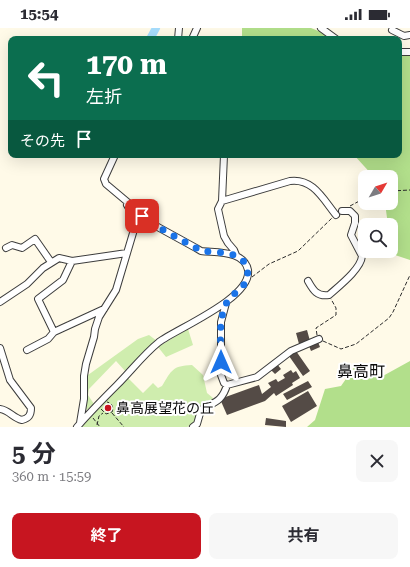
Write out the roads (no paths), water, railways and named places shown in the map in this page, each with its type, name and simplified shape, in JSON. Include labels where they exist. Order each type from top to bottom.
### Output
[{"type":"street","points":[[322,28],[332,36]]},
{"type":"street","points":[[392,30],[404,36],[410,35]]},
{"type":"street","points":[[78,426],[145,354],[160,342],[226,303],[246,280],[248,271],[242,260],[236,256],[201,251],[156,226],[123,199],[106,184],[104,179],[114,158]]},
{"type":"street","points":[[224,158],[222,201],[218,209],[224,236],[234,250],[236,256]]},
{"type":"street","points":[[222,201],[290,181],[301,181],[310,184],[336,215]]},
{"type":"street","points":[[78,426],[84,399],[84,376],[86,364],[92,350],[95,329],[104,309],[116,290],[136,223],[134,216],[123,199]]},
{"type":"street","points":[[308,281],[315,292],[325,296],[329,295],[352,273],[362,259],[362,256],[351,235],[355,223],[355,216],[350,211],[342,211]]},
{"type":"street","points":[[6,248],[12,245],[22,248],[35,239],[51,262]]},
{"type":"street","points":[[0,302],[27,284],[51,262],[59,258],[72,261],[127,253]]},
{"type":"street","points":[[54,332],[38,299],[63,280],[72,261]]},
{"type":"street","points":[[226,303],[221,322],[221,375],[227,385]]},
{"type":"street","points":[[27,350],[48,339],[54,332],[104,309]]},
{"type":"street","points":[[227,385],[257,377],[291,351],[319,339]]},
{"type":"street","points":[[0,348],[7,374],[13,386],[31,408],[31,414],[29,417],[22,420],[14,418],[5,410],[0,409]]},
{"type":"street","points":[[193,427],[197,424],[201,410],[216,403],[226,390],[227,385]]},
{"type":"waterway","points":[[152,36],[156,28]]},
{"type":"place","name":"鼻高展望花の丘","points":[[108,408]]},
{"type":"district","name":"鼻高町","points":[[361,371]]}]
